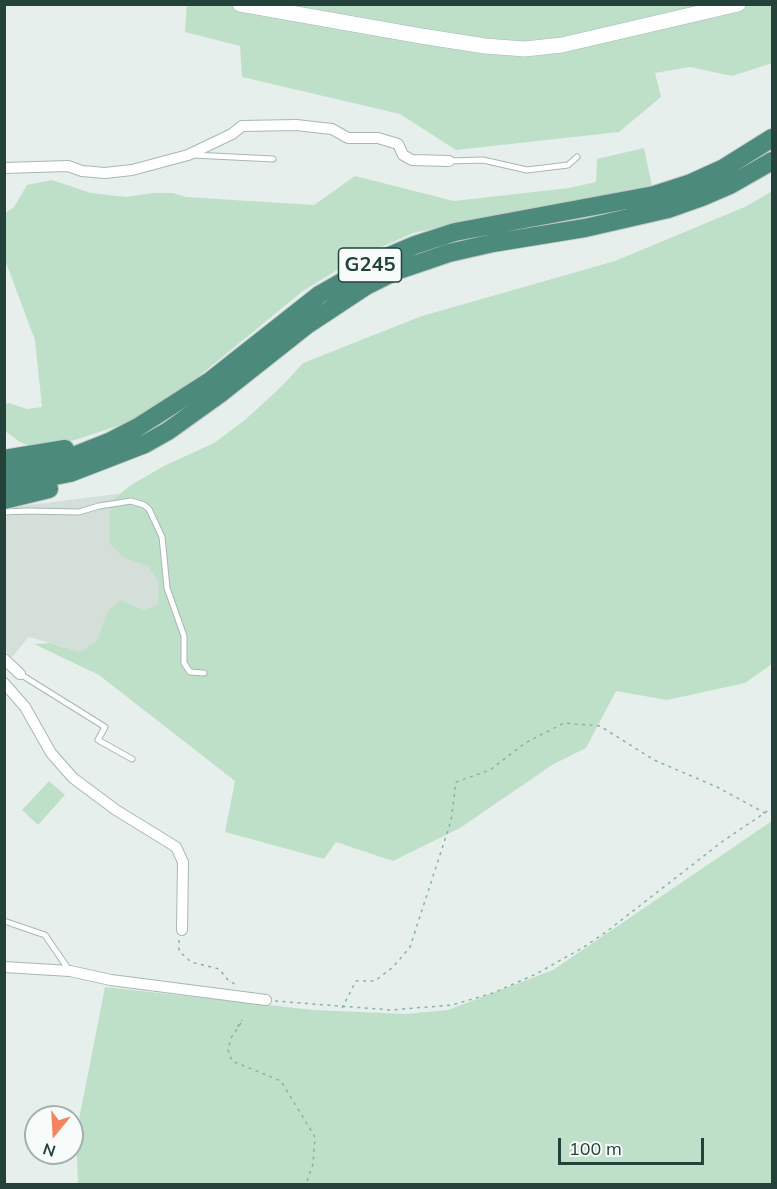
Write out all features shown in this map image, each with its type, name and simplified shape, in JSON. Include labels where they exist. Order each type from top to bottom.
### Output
[{"type":"highway","name":"G245","points":[[4,486],[70,473],[142,435],[293,313],[319,295],[382,259],[455,232],[654,195],[691,183],[724,168],[772,138]]},
{"type":"highway","name":"G245","points":[[4,472],[40,467],[111,441],[168,431],[221,393],[307,325],[366,286],[396,271],[449,253],[493,243],[606,224],[668,209],[702,197],[771,164]]},
{"type":"highway","points":[[4,459],[142,435]]},
{"type":"highway","points":[[4,500],[41,492],[91,474],[127,457],[142,435]]},
{"type":"main road","points":[[240,4],[421,36],[485,46],[525,49],[562,45],[738,4]]},
{"type":"street","points":[[4,168],[68,166],[82,171],[105,173],[132,170],[188,155],[232,134],[242,126],[296,125],[332,129],[348,138],[378,138],[390,141],[398,144],[403,155],[412,160],[449,161]]},
{"type":"street","points":[[4,659],[20,674],[15,676],[4,670]]},
{"type":"street","points":[[4,683],[25,707],[51,753],[74,778],[116,810],[176,847],[183,862],[182,930]]},
{"type":"street","points":[[4,967],[70,971],[111,980],[266,1000]]},
{"type":"lane","points":[[188,155],[273,159]]},
{"type":"lane","points":[[449,161],[483,160],[527,170],[568,165],[578,157]]},
{"type":"lane","points":[[4,512],[78,512],[131,501],[149,508],[162,537],[167,588],[184,636],[184,663],[190,672],[204,673]]},
{"type":"lane","points":[[20,674],[105,727],[98,740],[132,759]]},
{"type":"lane","points":[[4,921],[45,935],[70,971]]},
{"type":"path","points":[[342,1008],[356,981],[375,981],[393,967],[410,947],[451,821],[456,782],[490,770],[525,743],[564,723],[600,726],[654,760],[717,787],[765,813]]},
{"type":"path","points":[[266,1000],[342,1008],[391,1010],[452,1005],[477,1000],[559,962],[606,932],[723,841],[772,808]]},
{"type":"path","points":[[182,930],[179,951],[190,962],[219,969],[228,980],[242,989],[242,997]]},
{"type":"path","points":[[241,1022],[231,1038],[228,1050],[232,1061],[281,1081],[315,1137],[314,1164],[306,1185]]},
{"type":"shaded area","points":[[133,492],[227,572],[85,661],[65,647],[29,637],[12,657],[5,651],[5,508]]},
{"type":"green space","points":[[187,4],[772,5],[772,63],[732,76],[690,67],[655,73],[661,97],[619,132],[456,150],[400,114],[242,77],[240,46],[185,32]]},
{"type":"green space","points":[[644,148],[653,191],[582,204],[500,214],[413,233],[355,259],[303,291],[171,399],[130,422],[75,440],[36,448],[20,442],[5,431],[5,404],[9,403],[27,409],[42,407],[35,340],[5,260],[5,213],[14,207],[27,185],[52,180],[91,193],[126,197],[173,193],[185,197],[314,205],[355,176],[454,201],[569,188],[596,182],[597,159]]},
{"type":"green space","points":[[772,191],[772,664],[745,683],[667,700],[616,691],[586,748],[552,765],[460,828],[393,861],[336,842],[324,859],[225,832],[235,781],[99,675],[34,644],[50,643],[80,652],[97,641],[107,612],[120,600],[143,610],[158,605],[159,583],[148,566],[124,558],[109,543],[110,511],[114,499],[131,485],[164,466],[214,443],[245,420],[303,363],[422,316],[615,261],[747,206]]},
{"type":"green space","points":[[49,781],[65,795],[38,825],[22,810]]},
{"type":"green space","points":[[772,821],[772,1184],[78,1184],[77,1165],[84,1165],[84,1105],[82,1105],[105,987],[313,1010],[406,1014],[448,1010],[553,970]]}]
